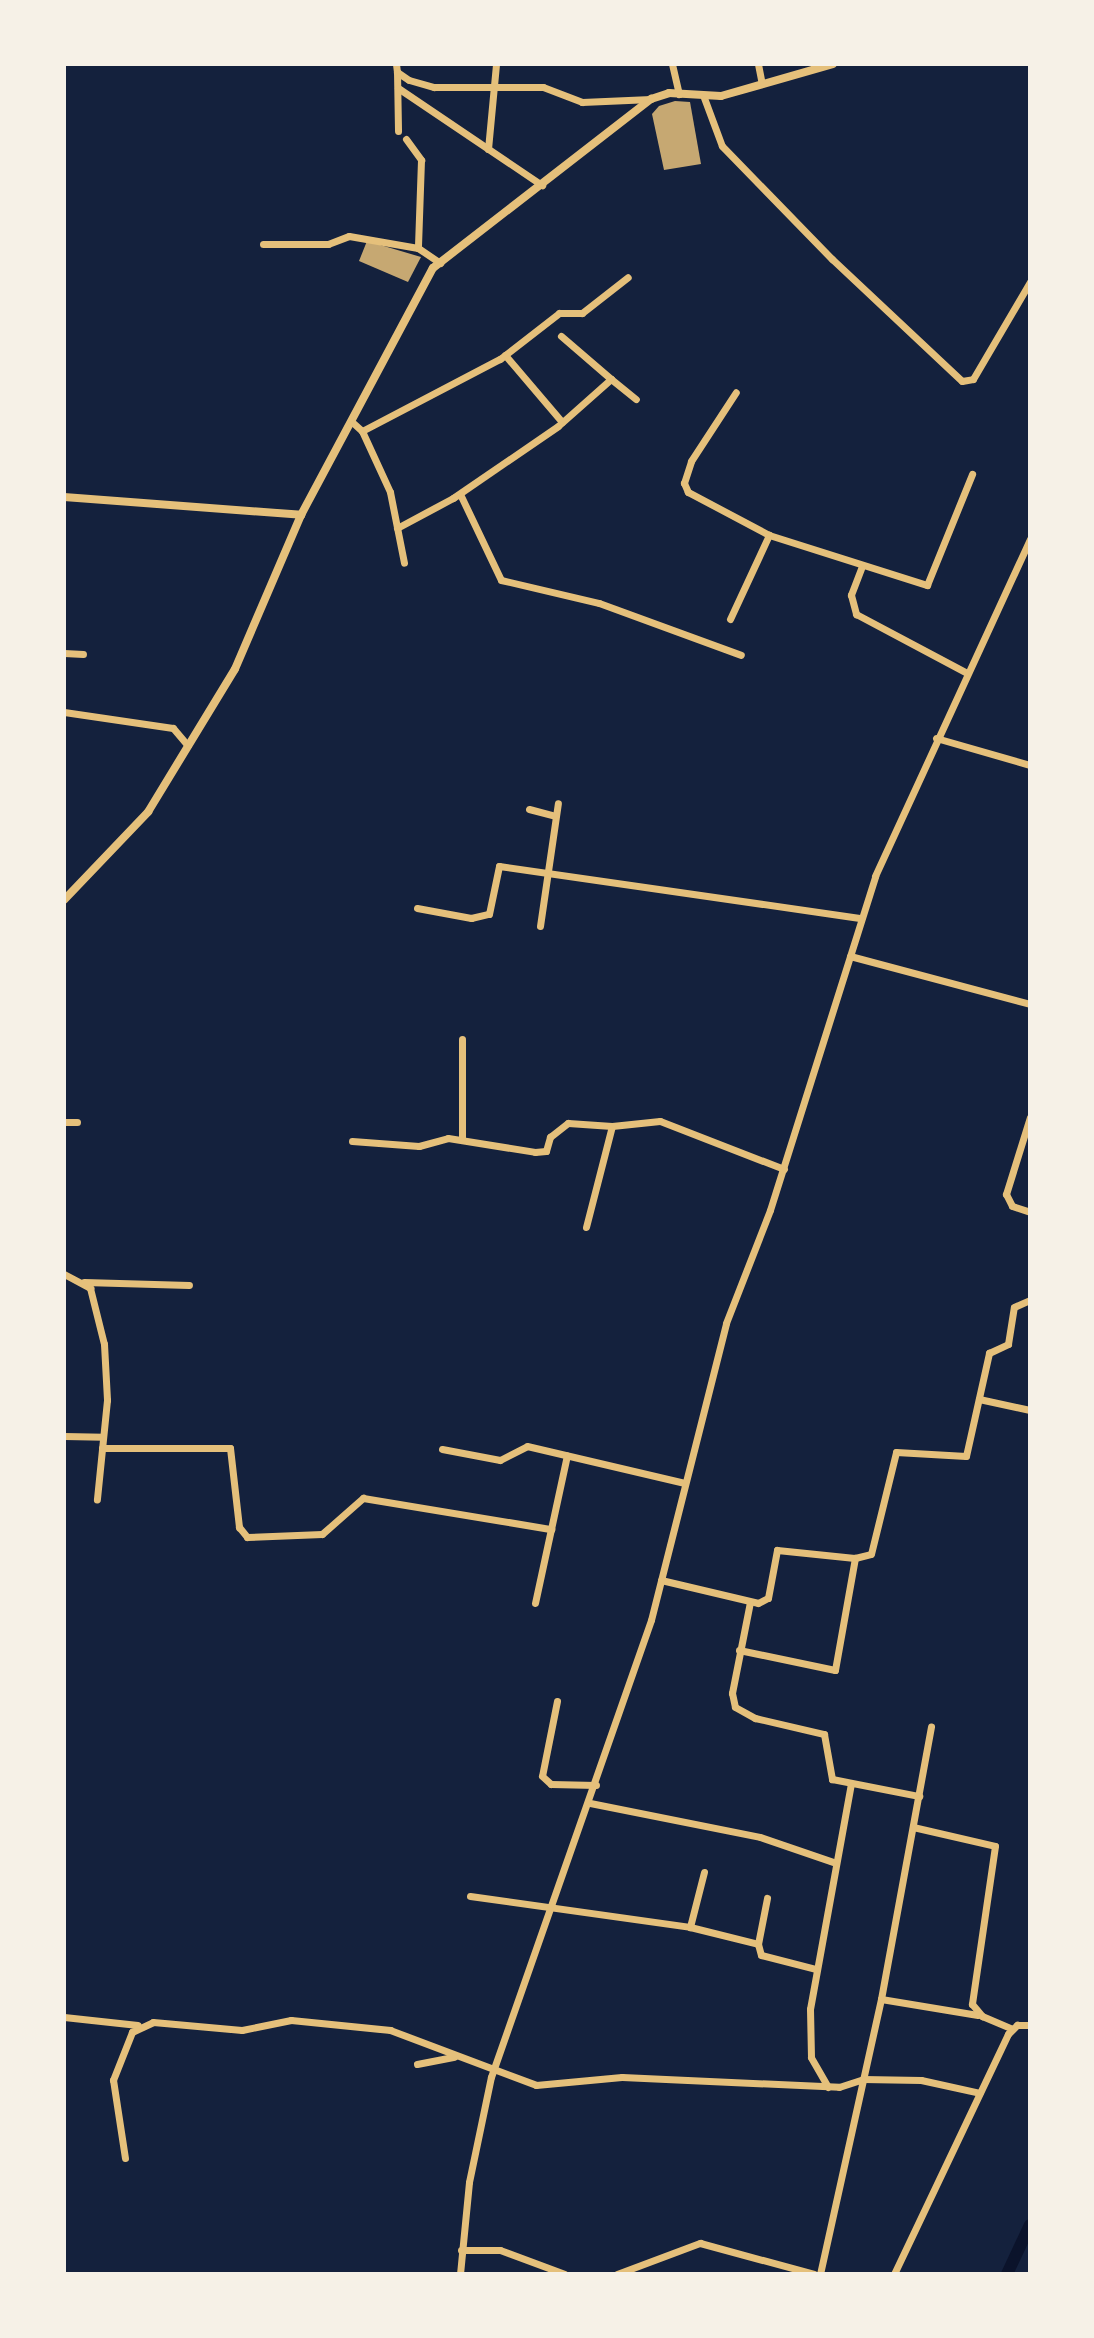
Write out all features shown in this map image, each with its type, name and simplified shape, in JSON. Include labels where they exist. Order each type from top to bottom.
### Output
[{"type":"street","points":[[488,149],[496,64]]},
{"type":"street","points":[[672,64],[679,94]]},
{"type":"street","points":[[758,64],[762,84]]},
{"type":"street","points":[[397,68],[434,87],[495,84],[543,87],[582,102],[703,95],[762,84],[810,67],[833,64]]},
{"type":"street","points":[[397,68],[398,131]]},
{"type":"street","points":[[398,88],[543,186]]},
{"type":"street","points":[[703,95],[722,146],[962,381],[973,379],[1030,282]]},
{"type":"street","points":[[64,900],[148,812],[235,669],[301,515],[440,263],[543,186],[651,99]]},
{"type":"street","points":[[406,139],[421,160],[418,248]]},
{"type":"street","points":[[263,244],[328,244],[349,236],[418,248],[440,263]]},
{"type":"street","points":[[362,431],[380,426],[505,355],[559,313],[582,313],[628,277]]},
{"type":"street","points":[[561,336],[636,399]]},
{"type":"street","points":[[505,355],[562,422]]},
{"type":"street","points":[[397,528],[460,494],[562,422],[611,379]]},
{"type":"street","points":[[736,392],[691,461],[684,483],[688,492],[769,535],[927,585],[972,474]]},
{"type":"street","points":[[351,421],[362,431],[390,492],[404,563]]},
{"type":"street","points":[[460,494],[501,580],[599,603],[741,655]]},
{"type":"street","points":[[64,497],[301,515]]},
{"type":"street","points":[[730,619],[769,535]]},
{"type":"street","points":[[460,2274],[471,2170],[493,2071],[547,1909],[590,1803],[661,1580],[726,1323],[784,1169],[826,1017],[861,918],[936,738],[1027,555],[1030,539]]},
{"type":"street","points":[[862,566],[851,595],[856,614],[967,673]]},
{"type":"street","points":[[64,653],[83,654]]},
{"type":"street","points":[[64,712],[173,728],[188,746]]},
{"type":"street","points":[[936,738],[1030,765]]},
{"type":"street","points":[[540,926],[558,803]]},
{"type":"street","points":[[529,809],[555,816]]},
{"type":"street","points":[[417,908],[484,917],[493,910],[499,866],[861,918]]},
{"type":"street","points":[[850,956],[1030,1004]]},
{"type":"street","points":[[462,1039],[462,1139]]},
{"type":"street","points":[[1030,1117],[1006,1194],[1012,1206],[1030,1212]]},
{"type":"street","points":[[352,1141],[419,1146],[462,1139],[535,1152],[546,1151],[550,1137],[568,1123],[612,1126],[660,1121],[784,1169]]},
{"type":"street","points":[[64,1122],[77,1122]]},
{"type":"street","points":[[586,1227],[612,1126]]},
{"type":"street","points":[[64,1274],[84,1282],[189,1285]]},
{"type":"street","points":[[84,1282],[94,1295],[107,1368],[97,1499]]},
{"type":"street","points":[[661,1580],[750,1602],[768,1598],[777,1550],[855,1558],[871,1554],[896,1452],[966,1456],[989,1353],[1008,1344],[1014,1307],[1030,1300]]},
{"type":"street","points":[[979,1399],[1030,1410]]},
{"type":"street","points":[[64,1436],[103,1437]]},
{"type":"street","points":[[442,1449],[493,1460],[527,1446],[685,1483]]},
{"type":"street","points":[[102,1448],[230,1448],[239,1527],[247,1537],[322,1534],[363,1498],[551,1529]]},
{"type":"street","points":[[535,1603],[567,1455]]},
{"type":"street","points":[[739,1650],[835,1670],[855,1558]]},
{"type":"street","points":[[750,1602],[739,1650],[735,1707],[755,1718],[824,1734],[828,1773],[851,1784],[919,1796]]},
{"type":"street","points":[[557,1701],[542,1776],[551,1784],[596,1785]]},
{"type":"street","points":[[617,2274],[700,2243],[817,2274],[881,1999],[931,1727]]},
{"type":"street","points":[[828,2087],[809,2047],[816,1969],[851,1784]]},
{"type":"street","points":[[590,1803],[760,1837],[836,1863]]},
{"type":"street","points":[[913,1827],[995,1846],[972,1982],[972,2004],[982,2016]]},
{"type":"street","points":[[690,1927],[704,1872]]},
{"type":"street","points":[[470,1896],[690,1927],[758,1944]]},
{"type":"street","points":[[767,1898],[758,1944],[761,1955],[816,1969]]},
{"type":"street","points":[[881,1999],[982,2016],[1012,2029],[1030,2025]]},
{"type":"street","points":[[64,2017],[138,2025],[242,2030],[291,2020],[365,2026],[397,2032],[536,2085],[622,2077],[828,2087],[863,2079],[921,2080],[980,2093]]},
{"type":"street","points":[[125,2158],[112,2090],[117,2065],[138,2025]]},
{"type":"street","points":[[894,2274],[1012,2029]]},
{"type":"street","points":[[417,2064],[458,2056]]},
{"type":"street","points":[[461,2250],[500,2250],[565,2274]]},
{"type":"building","points":[[675,101],[690,102],[701,164],[664,170],[652,114],[659,106]]},
{"type":"building","points":[[367,241],[421,257],[408,282],[359,261]]},
{"type":"waterway","points":[[1007,2274],[1030,2225]]}]
